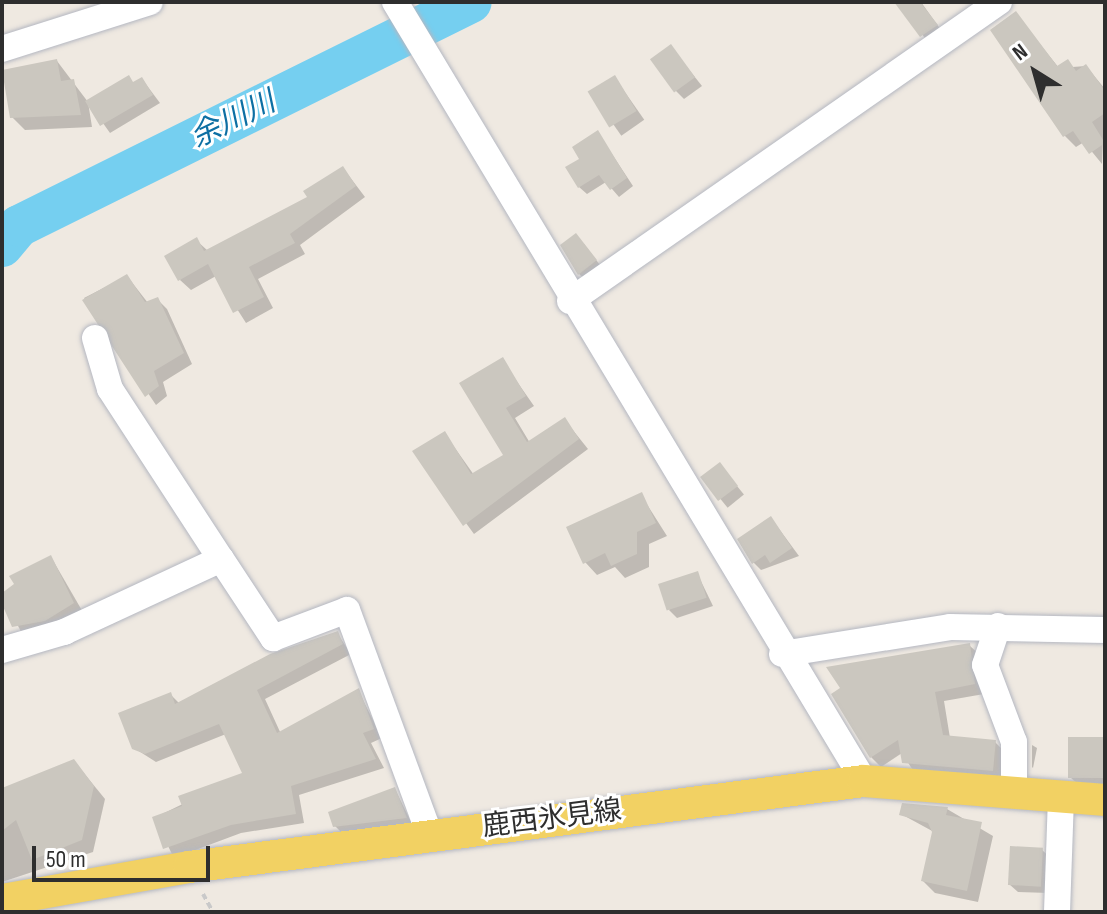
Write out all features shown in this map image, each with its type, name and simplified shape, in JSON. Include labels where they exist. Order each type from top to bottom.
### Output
[{"type":"main road","name":"鹿西氷見線","points":[[2,900],[430,835],[864,781],[1061,799],[1105,800]]},
{"type":"street","points":[[2,49],[150,2]]},
{"type":"street","points":[[395,2],[782,654],[864,781]]},
{"type":"street","points":[[570,301],[999,2]]},
{"type":"street","points":[[95,338],[110,389],[273,638],[347,610],[430,835]]},
{"type":"street","points":[[2,650],[64,632],[221,559]]},
{"type":"street","points":[[782,654],[865,635],[998,626],[1105,630]]},
{"type":"street","points":[[998,626],[985,665],[1014,742],[1014,793]]},
{"type":"street","points":[[1057,912],[1061,799]]},
{"type":"building","points":[[894,2],[920,2],[938,25],[920,37]]},
{"type":"building","points":[[1016,11],[1057,66],[1068,59],[1076,71],[1086,64],[1105,91],[1105,113],[1092,122],[1105,143],[1089,154],[1073,131],[1063,137],[990,30]]},
{"type":"building","points":[[671,44],[695,77],[674,92],[650,59]]},
{"type":"building","points":[[57,59],[61,81],[74,79],[81,115],[10,118],[2,70]]},
{"type":"building","points":[[129,75],[133,82],[142,77],[153,95],[100,126],[85,101]]},
{"type":"building","points":[[615,75],[637,111],[609,127],[588,91]]},
{"type":"building","points":[[598,130],[627,178],[610,190],[599,175],[578,188],[565,167],[579,159],[572,147]]},
{"type":"building","points":[[343,166],[356,186],[290,234],[295,243],[249,267],[264,297],[233,313],[208,264],[178,281],[164,256],[197,237],[204,251],[307,197],[303,191]]},
{"type":"building","points":[[576,233],[597,260],[578,275],[560,245]]},
{"type":"building","points":[[127,274],[145,302],[158,297],[184,353],[154,371],[159,386],[145,397],[82,300]]},
{"type":"building","points":[[503,357],[526,396],[506,408],[527,442],[565,417],[579,439],[463,526],[412,451],[445,431],[471,474],[503,455],[459,383]]},
{"type":"building","points":[[720,462],[738,486],[718,501],[700,477]]},
{"type":"building","points":[[642,492],[656,523],[637,532],[637,554],[611,566],[605,553],[583,564],[566,527]]},
{"type":"building","points":[[771,516],[792,548],[770,563],[765,555],[752,564],[737,539]]},
{"type":"building","points":[[51,555],[74,603],[45,621],[12,627],[2,604],[2,593],[14,584],[9,576]]},
{"type":"building","points":[[698,571],[707,598],[667,611],[658,584]]},
{"type":"building","points":[[338,631],[343,644],[257,690],[277,733],[359,688],[374,729],[363,733],[376,759],[291,786],[296,814],[231,825],[163,849],[152,817],[182,806],[178,796],[242,773],[219,724],[145,754],[132,749],[118,713],[171,692],[175,704],[270,654]]},
{"type":"building","points":[[970,643],[975,684],[935,692],[943,735],[996,740],[993,771],[902,763],[898,740],[870,758],[831,694],[840,688],[826,667]]},
{"type":"building","points":[[1068,737],[1105,737],[1105,778],[1068,778]]},
{"type":"building","points":[[74,759],[94,786],[82,840],[32,860],[16,820],[2,831],[2,788]]},
{"type":"building","points":[[395,787],[407,818],[333,827],[328,812]]},
{"type":"building","points":[[902,803],[948,807],[946,815],[982,822],[967,891],[921,881],[932,832],[928,823],[899,815]]},
{"type":"building","points":[[1010,846],[1043,848],[1041,887],[1008,885]]},
{"type":"waterway","name":"余川川","points":[[2,246],[19,226],[471,2]]}]
